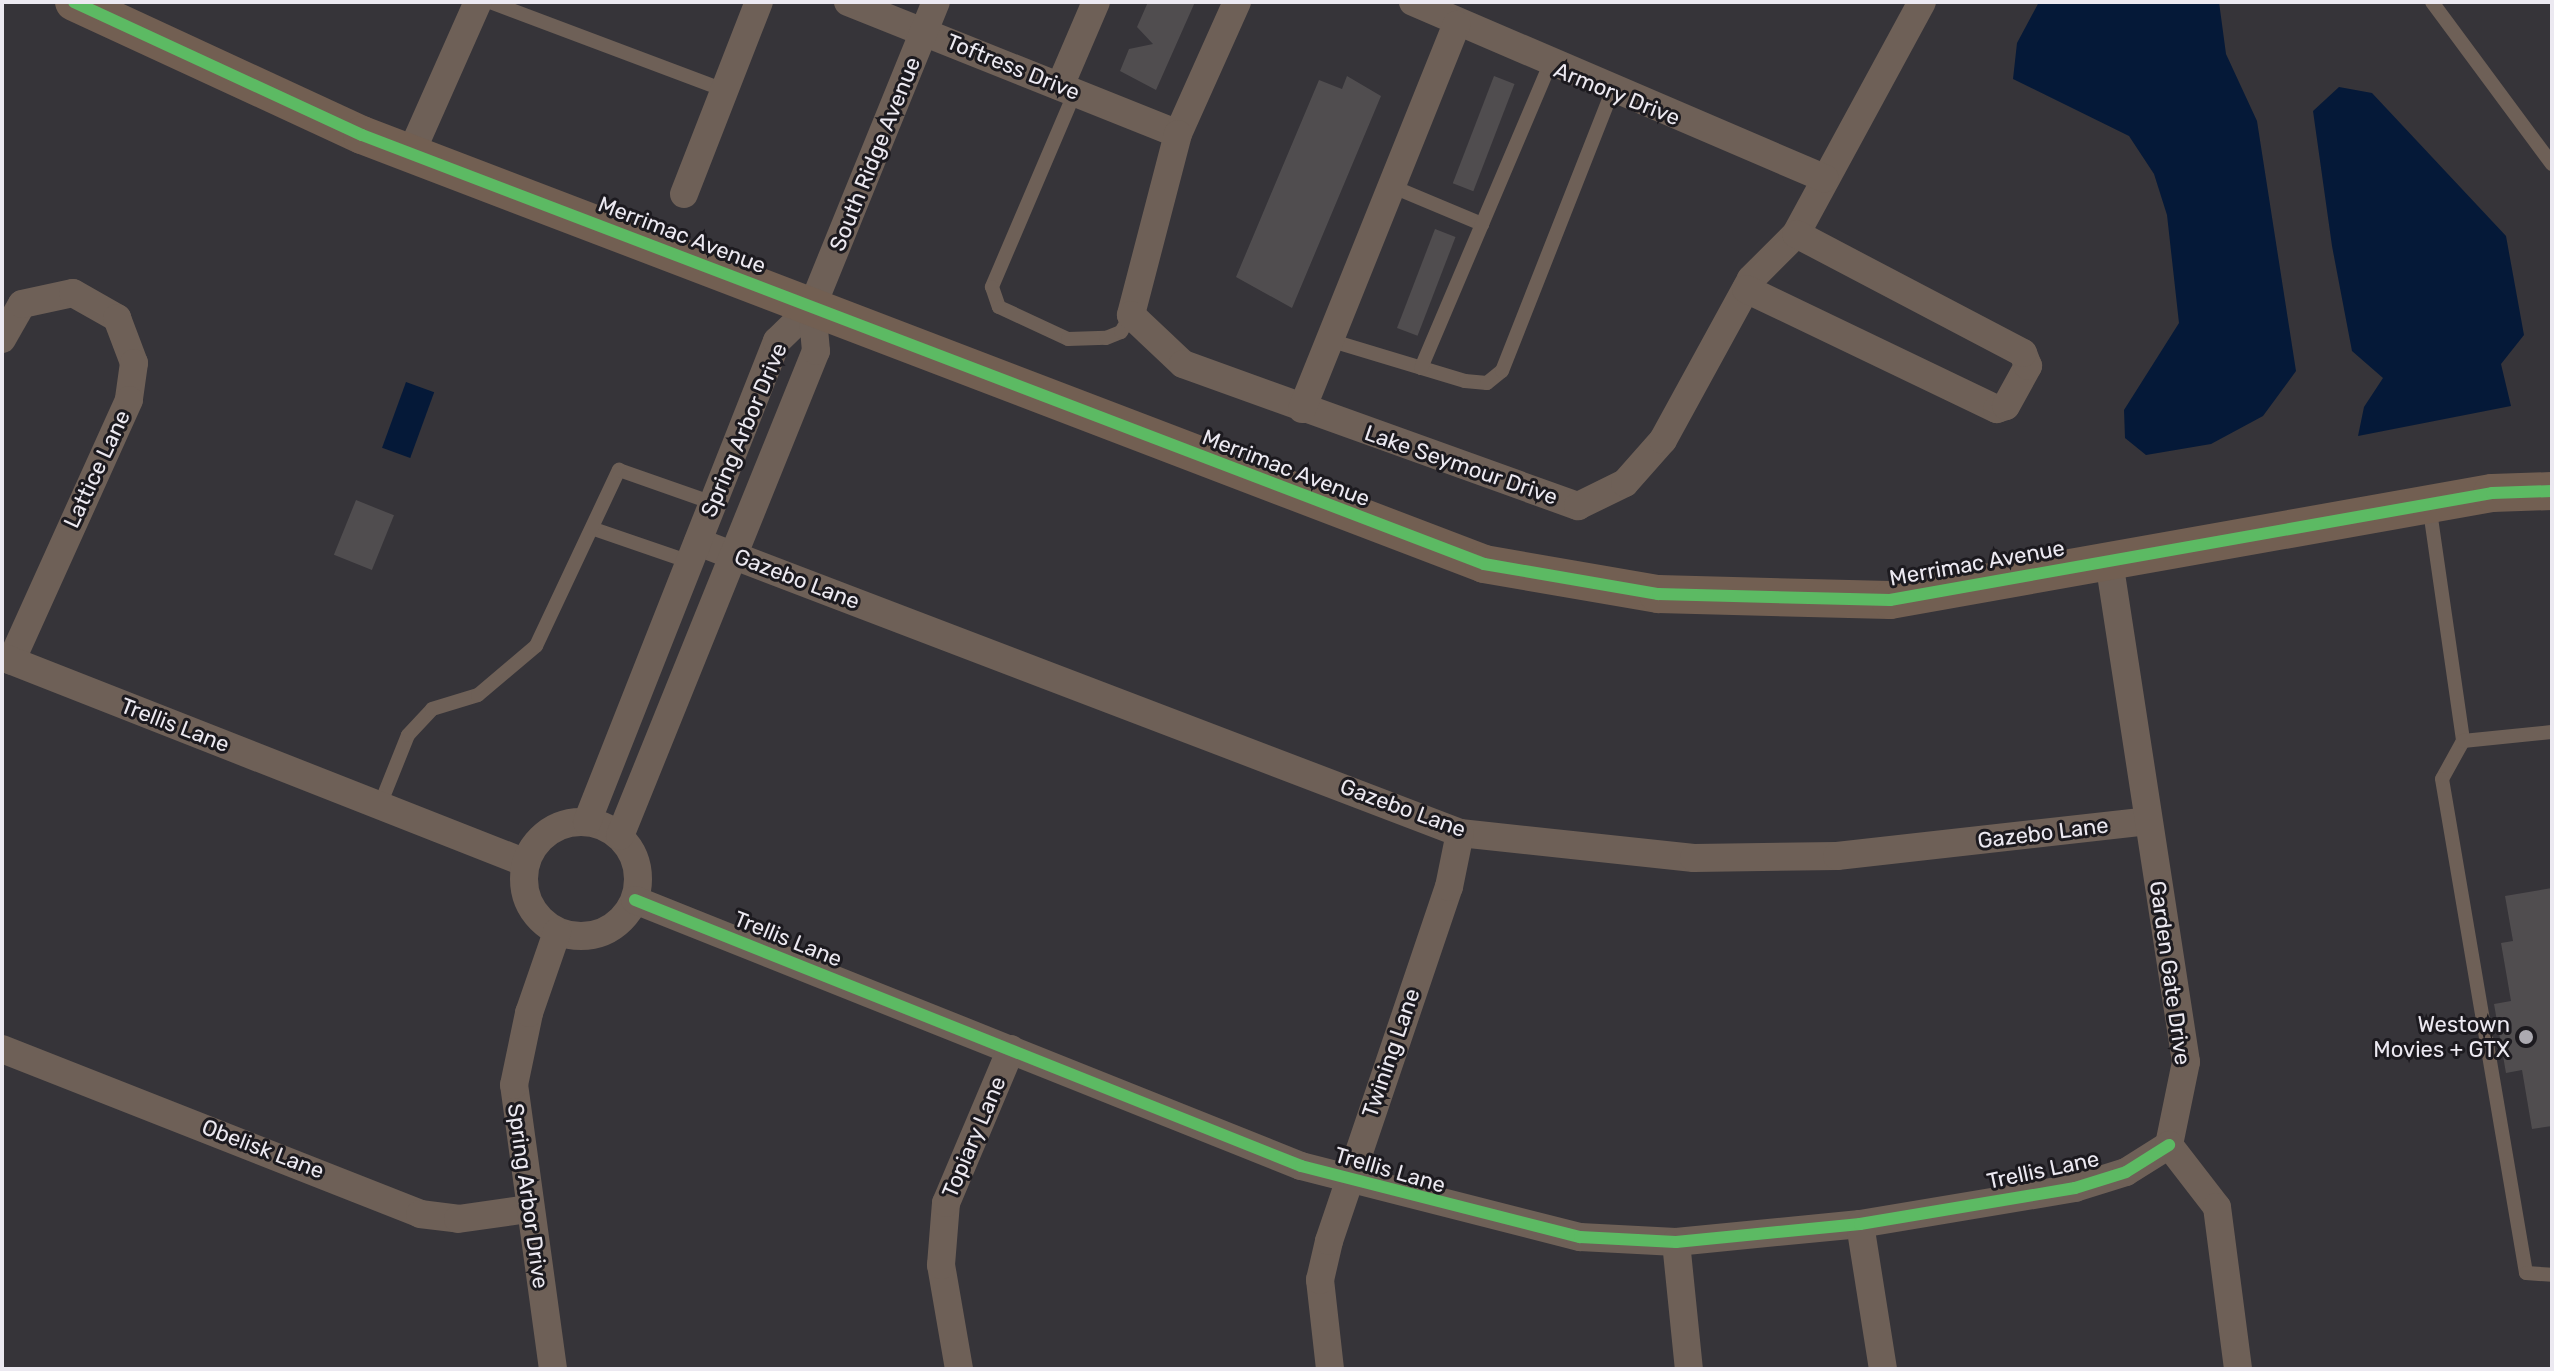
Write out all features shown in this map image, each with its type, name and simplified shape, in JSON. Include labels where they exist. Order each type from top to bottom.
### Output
[{"type":"street","name":"Merrimac Avenue","points":[[74,2],[411,153],[1484,564],[1658,594],[1890,600],[2429,504],[2552,491]]},
{"type":"street","points":[[411,153],[478,2]]},
{"type":"street","points":[[684,194],[729,92],[759,2]]},
{"type":"street","name":"Toftress Drive","points":[[848,2],[1178,134]]},
{"type":"street","name":"South Ridge Avenue","points":[[812,307],[936,2]]},
{"type":"street","points":[[1068,89],[1096,2]]},
{"type":"street","points":[[1131,315],[1178,134],[1237,2]]},
{"type":"street","name":"Armory Drive","points":[[1413,2],[1456,25],[1549,66],[1825,179]]},
{"type":"street","name":"Lake Seymour Drive","points":[[1131,315],[1183,364],[1578,506],[1625,483],[1663,440],[1746,289],[1796,234],[1922,2]]},
{"type":"street","points":[[1302,409],[1456,25]]},
{"type":"street","points":[[1746,289],[1997,409],[2006,406],[2028,366],[2023,353],[1796,234]]},
{"type":"street","name":"Lattice Lane","points":[[2,339],[22,304],[73,293],[117,318],[134,363],[129,400],[6,659]]},
{"type":"street","name":"Spring Arbor Drive","points":[[587,822],[777,341],[812,307]]},
{"type":"street","name":"Spring Arbor Drive","points":[[620,836],[737,555],[816,351],[812,307]]},
{"type":"street","name":"Gazebo Lane","points":[[694,552],[737,555],[1460,833],[1694,858],[1837,856],[2148,821]]},
{"type":"street","name":"Garden Gate Drive","points":[[2109,561],[2186,1062],[2169,1145]]},
{"type":"street","name":"Trellis Lane","points":[[6,659],[526,863]]},
{"type":"street","points":[[587,822],[620,836],[638,866],[635,900],[612,929],[585,937],[557,932],[533,911],[526,863],[543,836],[587,822]]},
{"type":"street","name":"Twining Lane","points":[[1330,1369],[1320,1280],[1347,1178],[1449,887],[1460,833]]},
{"type":"street","name":"Trellis Lane","points":[[635,900],[1301,1166],[1539,1229],[1676,1242],[1860,1224],[2075,1188],[2126,1172],[2169,1145]]},
{"type":"street","name":"Spring Arbor Drive","points":[[553,1369],[528,1209],[514,1085],[529,1013],[557,932]]},
{"type":"street","name":"Obelisk Lane","points":[[2,1049],[420,1214],[458,1219],[528,1209]]},
{"type":"street","name":"Topiary Lane","points":[[959,1369],[941,1265],[946,1203],[1011,1049]]},
{"type":"street","points":[[2169,1145],[2217,1207],[2238,1369]]},
{"type":"street","points":[[1860,1224],[1883,1369]]},
{"type":"street","points":[[1676,1242],[1689,1369]]},
{"type":"lane","points":[[490,2],[729,92]]},
{"type":"lane","points":[[2432,2],[2552,164]]},
{"type":"lane","points":[[1421,368],[1549,66]]},
{"type":"lane","points":[[1068,89],[992,287],[999,307],[1068,339],[1106,338],[1121,332],[1131,315]]},
{"type":"lane","points":[[1329,340],[1421,368],[1487,383],[1502,371],[1612,92]]},
{"type":"lane","points":[[1391,186],[1482,224]]},
{"type":"lane","points":[[380,805],[408,735],[432,709],[478,695],[536,646],[594,529],[619,470],[713,503]]},
{"type":"lane","points":[[2429,504],[2463,741],[2442,779],[2526,1273],[2552,1275]]},
{"type":"lane","points":[[594,529],[694,552]]},
{"type":"lane","points":[[2463,741],[2552,732]]},
{"type":"water","points":[[2039,2],[2219,2],[2226,54],[2257,121],[2296,371],[2263,416],[2211,444],[2146,455],[2125,438],[2124,410],[2179,323],[2167,215],[2154,174],[2129,136],[2013,79],[2017,43]]},
{"type":"water","points":[[2339,87],[2372,93],[2506,236],[2524,335],[2501,364],[2511,406],[2358,436],[2364,407],[2383,378],[2352,351],[2332,246],[2313,111]]},
{"type":"water","points":[[406,382],[434,392],[410,458],[382,448]]},
{"type":"building","points":[[1148,2],[1195,2],[1156,90],[1120,71],[1129,49],[1153,44],[1137,27]]},
{"type":"building","points":[[1347,76],[1381,96],[1292,308],[1236,277],[1319,80],[1342,89]]},
{"type":"building","points":[[1494,76],[1515,84],[1473,191],[1453,183]]},
{"type":"building","points":[[1435,229],[1456,237],[1418,336],[1397,328]]},
{"type":"building","points":[[356,500],[394,515],[372,570],[334,555]]},
{"type":"building","name":"Westown Movies + GTX","points":[[2552,888],[2552,1126],[2532,1129],[2522,1070],[2506,1073],[2494,1004],[2511,1001],[2501,943],[2513,941],[2505,896]]},
{"type":"cycle path","points":[[74,2],[362,135],[1484,564],[1658,594],[1890,600],[2492,493],[2552,491]]},
{"type":"cycle path","points":[[635,900],[1301,1166],[1580,1237],[1676,1242],[1860,1224],[2075,1188],[2126,1172],[2169,1145]]},
{"type":"place","name":"Westown Movies + GTX","points":[[2526,1037]]}]
